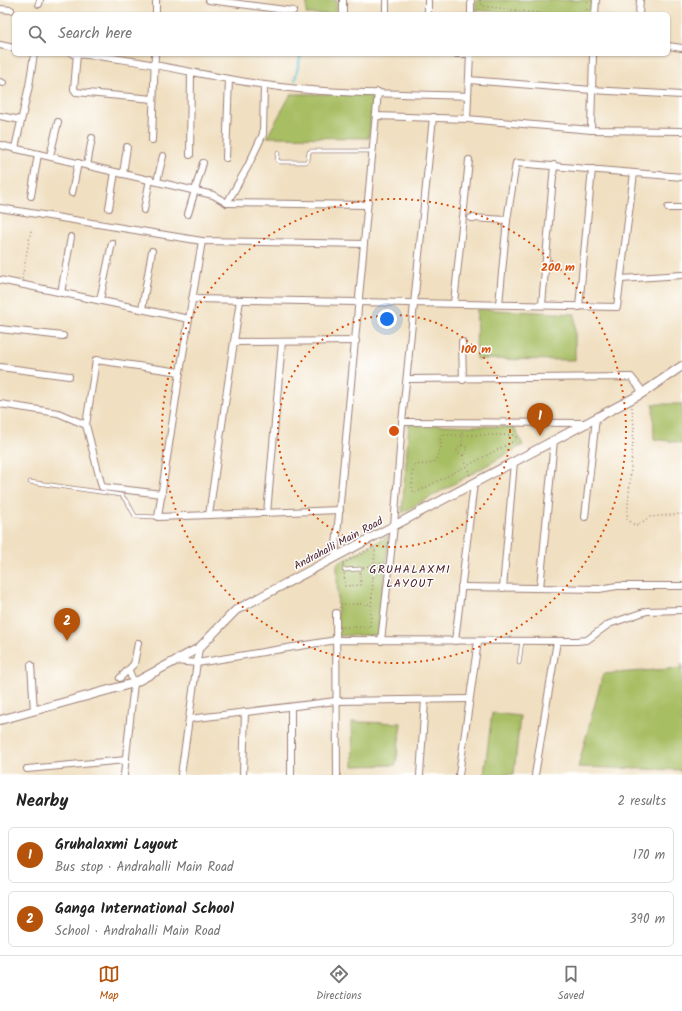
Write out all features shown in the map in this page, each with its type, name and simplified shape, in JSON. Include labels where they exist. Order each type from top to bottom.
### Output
[{"type":"main road","name":"Andrahalli Main Road","points":[[0,720],[134,683],[199,648],[236,610],[641,394],[682,366]]},
{"type":"street","points":[[156,0],[156,12]]},
{"type":"street","points":[[209,0],[229,1],[265,8],[293,11]]},
{"type":"street","points":[[265,8],[266,0]]},
{"type":"street","points":[[343,0],[343,12]]},
{"type":"street","points":[[386,0],[386,12]]},
{"type":"street","points":[[428,0],[428,12]]},
{"type":"street","points":[[471,0],[471,12]]},
{"type":"street","points":[[595,12],[596,0]]},
{"type":"street","points":[[639,12],[640,0]]},
{"type":"street","points":[[0,9],[11,10]]},
{"type":"street","points":[[0,45],[12,48]]},
{"type":"street","points":[[670,46],[682,48]]},
{"type":"street","points":[[15,148],[34,56]]},
{"type":"street","points":[[77,56],[74,89],[76,92],[154,99]]},
{"type":"street","points":[[91,56],[154,65],[264,85],[303,90],[468,96]]},
{"type":"street","points":[[152,140],[155,56]]},
{"type":"street","points":[[467,119],[470,56]]},
{"type":"street","points":[[591,130],[593,56]]},
{"type":"street","points":[[190,155],[191,72]]},
{"type":"street","points":[[226,158],[230,79]]},
{"type":"street","points":[[469,80],[592,90],[682,95]]},
{"type":"street","points":[[227,203],[248,166],[263,134],[264,85]]},
{"type":"street","points":[[335,557],[378,92]]},
{"type":"street","points":[[0,116],[21,120]]},
{"type":"street","points":[[376,116],[467,119],[591,130],[682,131]]},
{"type":"street","points":[[381,641],[394,526],[402,422],[408,379],[433,117]]},
{"type":"street","points":[[50,156],[58,122]]},
{"type":"street","points":[[87,165],[92,138]]},
{"type":"street","points":[[0,153],[1,145],[15,148],[213,195],[227,203],[367,205]]},
{"type":"street","points":[[123,174],[128,147]]},
{"type":"street","points":[[31,196],[38,154]]},
{"type":"street","points":[[157,181],[163,156]]},
{"type":"street","points":[[454,303],[470,160]]},
{"type":"street","points":[[72,193],[78,163]]},
{"type":"street","points":[[188,214],[203,163]]},
{"type":"street","points":[[499,304],[507,220],[516,163],[554,165],[682,178]]},
{"type":"street","points":[[542,305],[554,165]]},
{"type":"street","points":[[579,307],[592,169]]},
{"type":"street","points":[[109,208],[115,172]]},
{"type":"street","points":[[192,299],[617,307],[634,173]]},
{"type":"street","points":[[144,210],[150,179]]},
{"type":"street","points":[[0,208],[202,241],[364,244]]},
{"type":"street","points":[[668,208],[682,208]]},
{"type":"street","points":[[471,218],[507,220]]},
{"type":"street","points":[[61,293],[72,237]]},
{"type":"street","points":[[202,241],[158,517],[340,510]]},
{"type":"street","points":[[100,300],[112,243]]},
{"type":"street","points":[[142,309],[152,251]]},
{"type":"street","points":[[621,279],[682,275]]},
{"type":"street","points":[[0,280],[189,318]]},
{"type":"street","points":[[209,515],[240,300]]},
{"type":"street","points":[[0,329],[63,336]]},
{"type":"street","points":[[234,342],[356,341]]},
{"type":"street","points":[[267,513],[282,342]]},
{"type":"street","points":[[462,342],[463,380]]},
{"type":"street","points":[[162,494],[102,487],[86,425],[96,360],[180,372]]},
{"type":"street","points":[[0,367],[68,376]]},
{"type":"street","points":[[408,379],[463,380],[631,377],[640,388],[641,394]]},
{"type":"street","points":[[0,404],[58,413],[86,425]]},
{"type":"street","points":[[585,517],[596,418]]},
{"type":"street","points":[[402,422],[586,423]]},
{"type":"street","points":[[540,588],[554,440]]},
{"type":"street","points":[[503,588],[514,462]]},
{"type":"street","points":[[455,640],[474,483]]},
{"type":"street","points":[[461,587],[599,589],[617,586],[682,586]]},
{"type":"street","points":[[175,661],[197,663],[336,640],[587,640],[609,624],[647,611],[682,610]]},
{"type":"street","points":[[337,775],[336,640],[338,612]]},
{"type":"street","points":[[459,775],[478,641]]},
{"type":"street","points":[[536,775],[557,641]]},
{"type":"street","points":[[120,678],[129,672],[137,655],[138,643]]},
{"type":"street","points":[[181,775],[199,648]]},
{"type":"street","points":[[31,665],[34,710]]},
{"type":"street","points":[[124,775],[134,683],[129,672]]},
{"type":"street","points":[[189,719],[336,701],[469,699]]},
{"type":"street","points":[[420,775],[425,700]]},
{"type":"street","points":[[291,707],[291,775]]},
{"type":"street","points":[[242,775],[245,712]]},
{"type":"street","points":[[27,769],[126,760]]},
{"type":"lane","points":[[278,153],[278,160],[280,162],[306,162],[308,160],[308,152],[311,151],[372,151]]},
{"type":"lane","points":[[30,482],[121,495],[128,503],[135,516],[158,517]]},
{"type":"lane","points":[[344,570],[360,569]]},
{"type":"lane","points":[[519,663],[522,641]]},
{"type":"path","points":[[480,0],[482,6],[530,12]]},
{"type":"path","points":[[586,12],[588,0]]},
{"type":"path","points":[[20,284],[31,230]]},
{"type":"path","points":[[631,399],[634,427],[627,519],[636,526],[650,517],[682,514]]},
{"type":"path","points":[[462,422],[462,445]]},
{"type":"path","points":[[440,435],[462,435],[516,436],[516,440],[415,494],[413,492],[413,465],[428,464],[435,461],[441,448],[440,435]]},
{"type":"path","points":[[462,445],[458,446],[457,451],[458,454],[463,456],[466,467],[474,483]]},
{"type":"path","points":[[462,445],[466,445],[468,451],[467,454],[463,456]]},
{"type":"path","points":[[341,627],[370,627],[374,564],[390,563]]},
{"type":"path","points":[[338,612],[340,604],[371,604]]},
{"type":"green space","points":[[307,0],[337,0],[336,12],[306,12]]},
{"type":"green space","points":[[476,0],[592,0],[591,12],[499,12],[476,10]]},
{"type":"green space","points":[[291,94],[373,94],[369,138],[267,137]]},
{"type":"green space","points":[[477,309],[575,314],[575,360],[476,359]]},
{"type":"green space","points":[[653,404],[682,404],[682,443],[654,439]]},
{"type":"green space","points":[[409,424],[514,427],[523,445],[402,513]]},
{"type":"green space","points":[[389,536],[378,635],[338,636],[337,564]]},
{"type":"green space","points":[[682,663],[682,775],[681,770],[578,767],[603,674],[681,668]]},
{"type":"green space","points":[[492,713],[520,716],[514,774],[484,775]]},
{"type":"green space","points":[[352,722],[401,723],[396,765],[353,766]]},
{"type":"waterway","points":[[295,80],[301,56]]},
{"type":"place","name":"Gruhalaxmi Layout","points":[[540,436]]},
{"type":"place","name":"Ganga International School","points":[[67,641]]},
{"type":"district","name":"GRUHALAXMI LAYOUT","points":[[410,576]]}]
